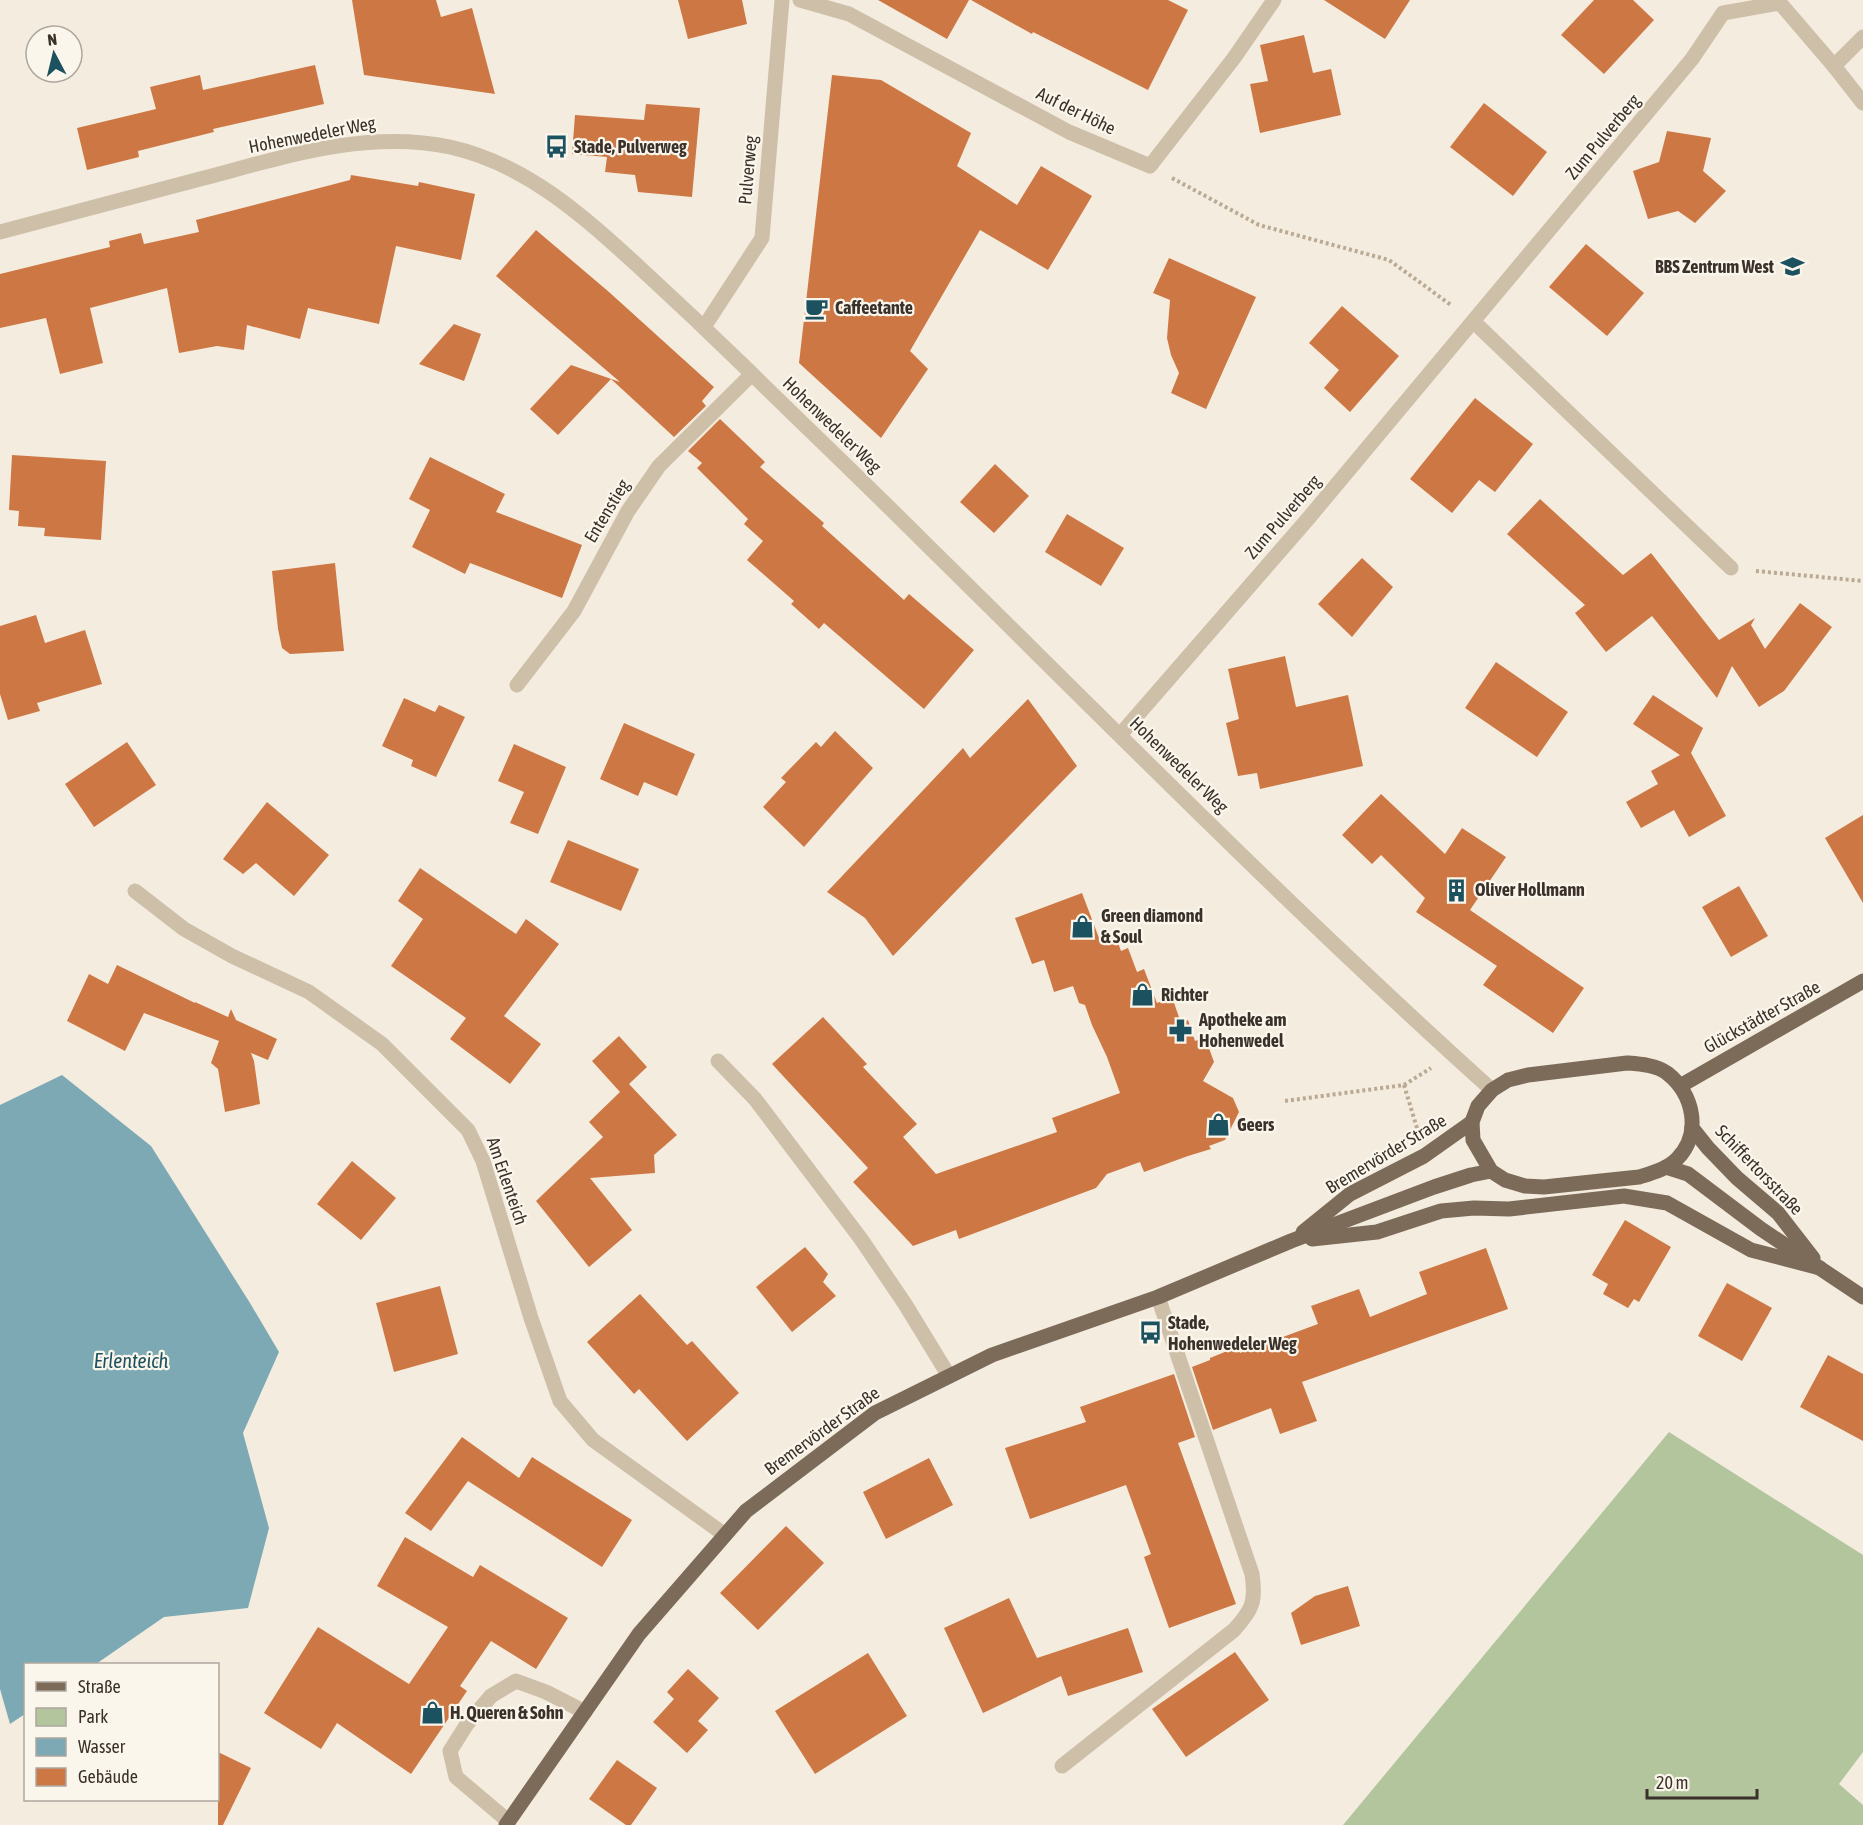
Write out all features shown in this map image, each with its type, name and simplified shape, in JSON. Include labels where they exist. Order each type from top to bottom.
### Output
[{"type":"main road","name":"Glückstädter Straße","points":[[1680,1086],[1863,981]]},
{"type":"main road","points":[[1627,1063],[1646,1065],[1666,1072],[1680,1086],[1688,1100],[1692,1115],[1690,1142],[1675,1161],[1666,1167],[1639,1177],[1525,1186],[1505,1180],[1491,1171],[1473,1140],[1472,1122],[1478,1106],[1492,1090],[1508,1080],[1528,1075],[1627,1063]]},
{"type":"main road","name":"Bremervörder Straße","points":[[1291,1241],[1350,1194],[1424,1156],[1472,1122]]},
{"type":"main road","name":"Schiffertorsstraße","points":[[1692,1128],[1708,1149],[1737,1178],[1778,1213],[1820,1268]]},
{"type":"main road","name":"Schiffertorsstraße","points":[[1666,1167],[1688,1174],[1761,1229],[1863,1297]]},
{"type":"main road","name":"Bremervörder Straße","points":[[507,1823],[639,1634],[746,1511],[875,1413],[992,1354],[1158,1297],[1291,1241],[1434,1187],[1491,1171]]},
{"type":"main road","points":[[1291,1241],[1377,1232],[1442,1211],[1474,1208],[1509,1209],[1624,1196],[1667,1203],[1751,1250],[1820,1268]]},
{"type":"street","name":"Pulverweg","points":[[704,327],[762,238],[782,0]]},
{"type":"street","name":"Auf der Höhe","points":[[800,0],[849,14],[1069,132],[1150,166]]},
{"type":"street","points":[[1150,166],[1234,58],[1274,0]]},
{"type":"street","name":"Zum Pulverberg","points":[[1120,735],[1307,520],[1474,322],[1692,59],[1723,13],[1780,3],[1834,66]]},
{"type":"street","points":[[1863,37],[1834,66],[1863,102]]},
{"type":"street","name":"Hohenwedeler Weg","points":[[0,232],[287,156],[355,143],[388,141],[422,143],[477,154],[538,184],[593,224],[704,327],[1348,958],[1492,1090]]},
{"type":"street","points":[[1474,322],[1731,568]]},
{"type":"street","name":"Entenstieg","points":[[518,685],[574,611],[628,511],[658,466],[752,374]]},
{"type":"street","name":"Am Erlenteich","points":[[135,891],[184,929],[232,956],[309,992],[382,1044],[468,1130],[483,1161],[531,1318],[560,1401],[593,1440],[725,1535]]},
{"type":"street","points":[[718,1061],[755,1099],[861,1239],[905,1304],[949,1376]]},
{"type":"street","points":[[1062,1766],[1234,1630],[1248,1615],[1255,1594],[1252,1574],[1158,1297]]},
{"type":"street","points":[[507,1823],[456,1777],[450,1751],[467,1724],[491,1696],[516,1681],[546,1692],[585,1712]]},
{"type":"path","points":[[1150,166],[1259,225],[1389,260],[1474,322]]},
{"type":"path","points":[[1731,568],[1863,581]]},
{"type":"path","points":[[1285,1101],[1404,1086],[1424,1156]]},
{"type":"green space","points":[[1669,1432],[1863,1555],[1863,1752],[1839,1784],[1863,1805],[1863,1825],[1343,1825]]},
{"type":"water","name":"Erlenteich","points":[[62,1075],[151,1146],[279,1352],[243,1433],[269,1528],[248,1608],[164,1617],[97,1663],[24,1663],[24,1715],[10,1724],[0,1689],[0,1105]]},
{"type":"building","points":[[352,0],[436,0],[441,17],[472,8],[495,94],[364,75]]},
{"type":"building","points":[[678,0],[742,0],[747,24],[688,39]]},
{"type":"building","points":[[878,0],[969,0],[947,39]]},
{"type":"building","points":[[971,0],[1168,0],[1188,10],[1148,90],[1033,32],[1032,34]]},
{"type":"building","points":[[1324,0],[1410,0],[1385,39]]},
{"type":"building","points":[[1594,0],[1633,0],[1654,20],[1604,74],[1561,35]]},
{"type":"building","points":[[1304,35],[1313,73],[1331,69],[1341,115],[1260,133],[1250,84],[1268,81],[1260,45]]},
{"type":"building","points":[[315,65],[324,104],[213,129],[214,132],[138,151],[139,157],[87,170],[77,128],[156,109],[150,87],[200,75],[203,90]]},
{"type":"building","points":[[832,75],[881,80],[971,133],[957,166],[1017,205],[1041,166],[1092,196],[1048,270],[980,230],[910,351],[928,369],[881,438],[799,363]]},
{"type":"building","points":[[1484,103],[1547,152],[1513,196],[1450,147]]},
{"type":"building","points":[[646,104],[700,108],[692,197],[638,192],[635,175],[605,172],[607,157],[572,154],[575,115],[644,120]]},
{"type":"building","points":[[1667,131],[1711,138],[1703,171],[1726,191],[1695,223],[1678,211],[1648,219],[1633,171],[1659,162]]},
{"type":"building","points":[[351,175],[418,186],[419,182],[475,194],[461,260],[396,246],[379,324],[308,308],[300,339],[247,325],[244,350],[217,346],[179,353],[167,288],[90,308],[103,363],[60,374],[46,318],[0,328],[0,274],[110,247],[109,241],[141,233],[144,244],[199,232],[196,220],[350,180]]},
{"type":"building","points":[[536,230],[714,387],[702,401],[706,406],[674,437],[611,379],[558,435],[530,409],[571,365],[620,382],[496,276]]},
{"type":"building","points":[[1586,244],[1644,293],[1607,336],[1549,287]]},
{"type":"building","points":[[1169,258],[1256,297],[1206,409],[1171,393],[1179,373],[1167,338],[1170,300],[1153,293]]},
{"type":"building","points":[[1342,306],[1399,356],[1350,412],[1324,388],[1339,370],[1309,343]]},
{"type":"building","points":[[454,324],[481,334],[464,381],[419,364]]},
{"type":"building","points":[[1475,398],[1533,444],[1495,492],[1479,480],[1452,513],[1410,479]]},
{"type":"building","points":[[720,419],[765,462],[760,467],[824,523],[822,526],[904,600],[909,594],[974,650],[924,709],[824,623],[819,629],[791,604],[794,601],[747,560],[763,541],[744,524],[748,519],[697,468],[702,463],[688,451]]},
{"type":"building","points":[[12,455],[106,461],[101,540],[44,536],[45,528],[18,526],[19,511],[9,510]]},
{"type":"building","points":[[430,457],[505,494],[496,512],[582,545],[562,598],[470,563],[465,574],[412,547],[430,510],[409,499]]},
{"type":"building","points":[[995,464],[1029,496],[994,533],[960,502]]},
{"type":"building","points":[[1540,499],[1623,575],[1651,553],[1719,640],[1755,618],[1751,625],[1765,649],[1800,603],[1832,627],[1784,691],[1759,707],[1732,666],[1717,698],[1652,616],[1606,652],[1575,613],[1585,605],[1507,534]]},
{"type":"building","points":[[1067,514],[1124,548],[1101,586],[1045,552]]},
{"type":"building","points":[[1362,558],[1393,587],[1352,637],[1318,604]]},
{"type":"building","points":[[335,563],[344,651],[290,654],[282,648],[272,571]]},
{"type":"building","points":[[36,615],[45,643],[85,630],[102,684],[37,703],[40,711],[8,720],[0,694],[0,626]]},
{"type":"building","points":[[1285,656],[1296,707],[1348,695],[1363,766],[1260,789],[1257,773],[1238,776],[1226,723],[1239,719],[1228,669]]},
{"type":"building","points":[[1496,662],[1568,712],[1537,757],[1465,708]]},
{"type":"building","points":[[1653,695],[1703,728],[1691,753],[1726,816],[1689,837],[1674,810],[1641,828],[1626,802],[1658,784],[1651,771],[1680,755],[1633,724]]},
{"type":"building","points":[[404,698],[435,712],[439,705],[465,717],[436,777],[411,766],[413,760],[382,746]]},
{"type":"building","points":[[1028,699],[1077,766],[893,956],[865,918],[827,892],[963,748],[970,758]]},
{"type":"building","points":[[624,723],[695,754],[677,796],[644,782],[638,796],[600,779]]},
{"type":"building","points":[[835,731],[873,768],[804,847],[763,807],[786,782],[781,778],[816,742],[821,747]]},
{"type":"building","points":[[127,742],[156,785],[94,827],[65,784]]},
{"type":"building","points":[[514,744],[566,767],[538,834],[510,823],[524,792],[498,781]]},
{"type":"building","points":[[1381,794],[1445,854],[1462,828],[1506,857],[1470,910],[1584,988],[1553,1033],[1483,985],[1497,966],[1416,912],[1425,898],[1381,855],[1372,864],[1342,835]]},
{"type":"building","points":[[267,802],[329,855],[294,896],[256,863],[243,874],[223,859]]},
{"type":"building","points":[[1863,815],[1863,903],[1825,838]]},
{"type":"building","points":[[568,840],[639,869],[621,911],[550,882]]},
{"type":"building","points":[[420,868],[516,934],[526,919],[559,944],[504,1016],[541,1044],[510,1084],[450,1039],[466,1018],[391,966],[423,919],[398,901]]},
{"type":"building","points":[[1739,886],[1768,936],[1731,957],[1702,907]]},
{"type":"building","points":[[1082,893],[1099,938],[1114,932],[1121,951],[1128,948],[1137,972],[1144,969],[1157,1003],[1172,997],[1181,1023],[1188,1020],[1195,1041],[1205,1037],[1214,1062],[1203,1081],[1233,1098],[1239,1112],[1225,1140],[1209,1146],[1211,1149],[1144,1172],[1140,1162],[1107,1174],[1096,1188],[959,1239],[956,1230],[913,1246],[853,1182],[868,1168],[772,1064],[823,1017],[867,1064],[863,1067],[917,1124],[903,1137],[936,1174],[1057,1132],[1052,1118],[1120,1093],[1085,1005],[1079,1003],[1073,986],[1054,992],[1044,960],[1032,964],[1015,918]]},
{"type":"building","points":[[117,965],[228,1017],[231,1009],[236,1020],[277,1039],[268,1060],[251,1053],[260,1104],[225,1112],[218,1069],[211,1063],[219,1041],[144,1013],[125,1051],[67,1021],[89,974],[108,984]]},
{"type":"building","points":[[619,1036],[647,1067],[629,1084],[677,1135],[654,1155],[655,1173],[590,1178],[632,1230],[589,1267],[536,1201],[603,1137],[589,1122],[620,1092],[592,1061]]},
{"type":"building","points":[[352,1161],[396,1198],[361,1240],[317,1204]]},
{"type":"building","points":[[1625,1220],[1671,1247],[1639,1302],[1634,1299],[1628,1308],[1603,1294],[1608,1284],[1592,1275]]},
{"type":"building","points":[[805,1247],[828,1274],[823,1282],[836,1296],[792,1332],[756,1287]]},
{"type":"building","points":[[1486,1248],[1508,1309],[1302,1382],[1317,1421],[1280,1434],[1271,1408],[1213,1430],[1192,1367],[1237,1347],[1240,1353],[1318,1324],[1311,1306],[1359,1289],[1370,1317],[1427,1294],[1419,1272]]},
{"type":"building","points":[[1727,1283],[1772,1308],[1742,1361],[1698,1336]]},
{"type":"building","points":[[440,1286],[458,1354],[394,1372],[376,1303]]},
{"type":"building","points":[[640,1294],[687,1345],[692,1341],[739,1393],[687,1441],[639,1389],[634,1394],[587,1342]]},
{"type":"building","points":[[1828,1355],[1863,1374],[1863,1441],[1800,1407]]},
{"type":"building","points":[[1174,1374],[1195,1437],[1178,1443],[1236,1604],[1169,1628],[1144,1557],[1151,1554],[1126,1485],[1030,1519],[1005,1448],[1086,1422],[1080,1407]]},
{"type":"building","points":[[462,1437],[519,1478],[532,1457],[632,1520],[602,1567],[468,1481],[431,1531],[405,1513]]},
{"type":"building","points":[[929,1458],[953,1505],[886,1539],[863,1492]]},
{"type":"building","points":[[786,1526],[824,1563],[758,1630],[720,1593]]},
{"type":"building","points":[[405,1537],[473,1577],[480,1565],[568,1618],[536,1669],[491,1641],[460,1686],[467,1691],[411,1774],[337,1723],[321,1749],[264,1713],[318,1627],[409,1684],[448,1627],[377,1586]]},
{"type":"building","points":[[1348,1586],[1360,1626],[1301,1645],[1291,1613],[1315,1596]]},
{"type":"building","points":[[1009,1598],[1037,1658],[1128,1628],[1143,1672],[1068,1696],[1061,1676],[983,1713],[944,1628]]},
{"type":"building","points":[[1235,1652],[1269,1700],[1186,1757],[1152,1709]]},
{"type":"building","points":[[868,1653],[907,1716],[815,1774],[775,1711]]},
{"type":"building","points":[[688,1669],[719,1698],[698,1721],[708,1730],[687,1753],[653,1722],[674,1699],[667,1692]]},
{"type":"building","points":[[219,1752],[251,1768],[223,1825],[218,1825]]},
{"type":"building","points":[[617,1760],[657,1788],[631,1825],[626,1825],[589,1799]]},
{"type":"place","name":"Stade, Pulverweg","points":[[556,147]]},
{"type":"place","name":"BBS Zentrum West","points":[[1792,267]]},
{"type":"place","name":"Caffeetante","points":[[817,308]]},
{"type":"place","name":"Oliver Hollmann","points":[[1457,890]]},
{"type":"place","name":"Green diamond & Soul","points":[[1083,926]]},
{"type":"place","name":"Richter","points":[[1143,995]]},
{"type":"place","name":"Apotheke am Hohenwedel","points":[[1181,1030]]},
{"type":"place","name":"Geers","points":[[1219,1125]]},
{"type":"place","name":"Stade, Hohenwedeler Weg","points":[[1150,1333]]},
{"type":"place","name":"H. Queren & Sohn","points":[[432,1713]]}]
